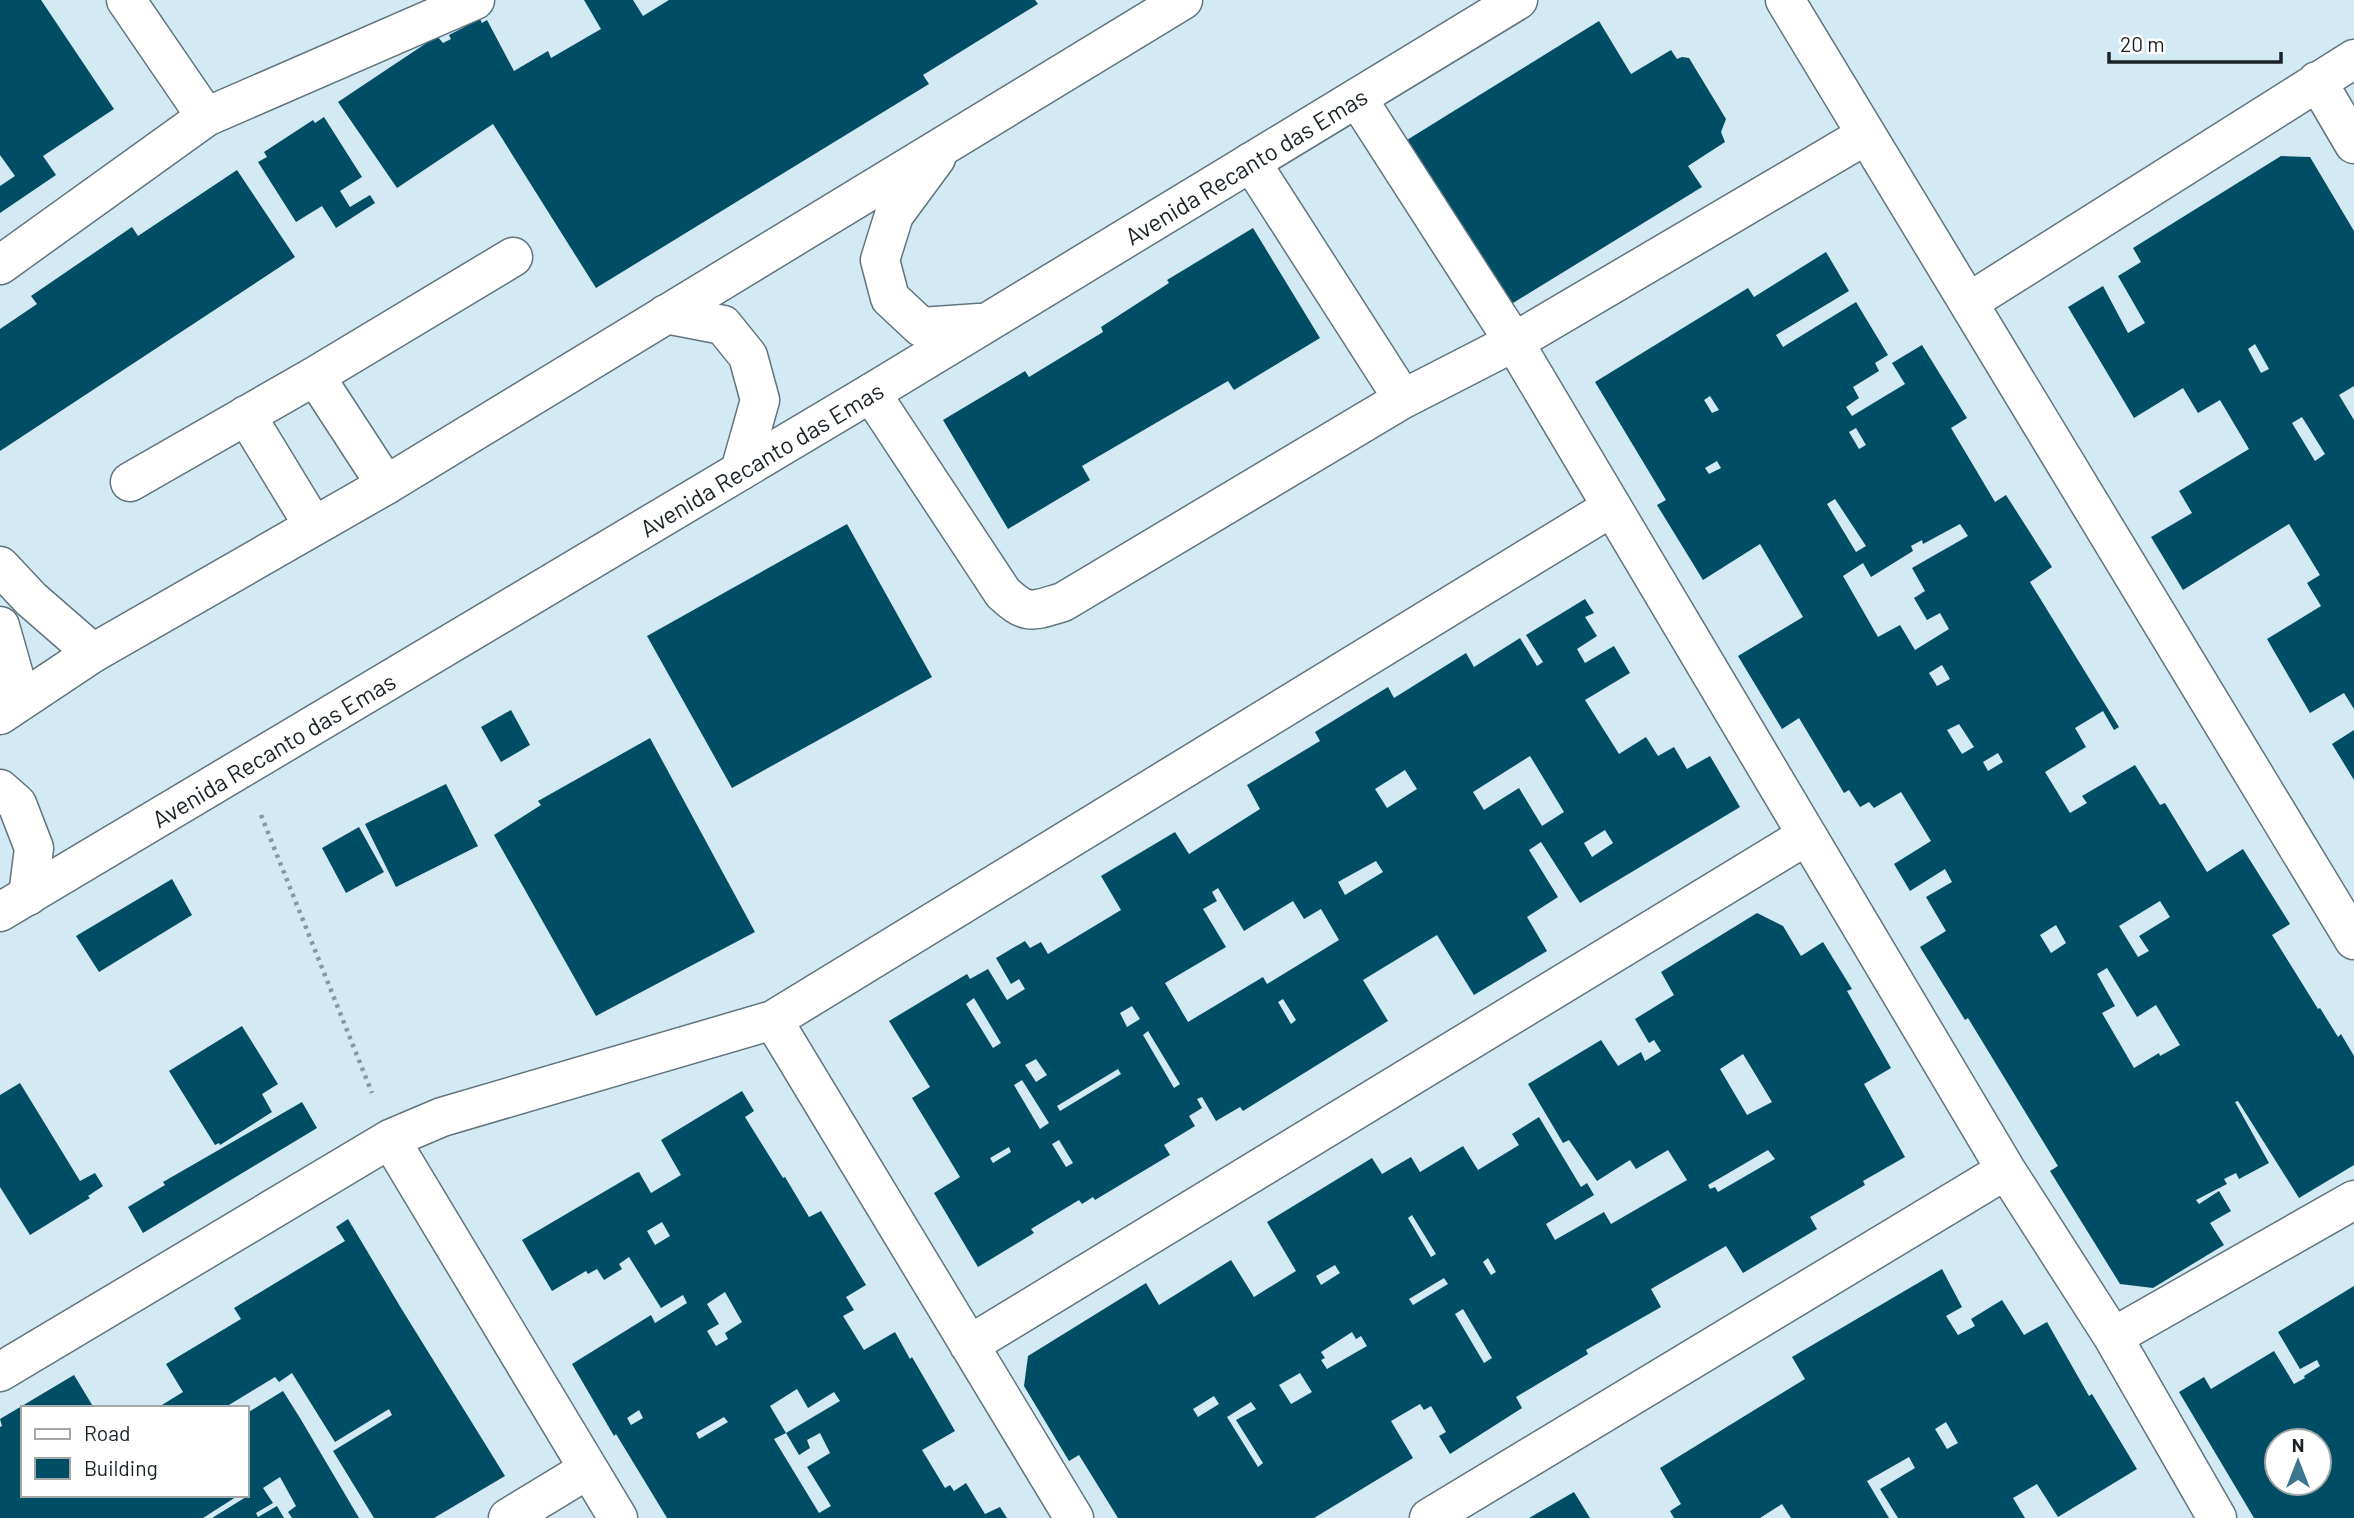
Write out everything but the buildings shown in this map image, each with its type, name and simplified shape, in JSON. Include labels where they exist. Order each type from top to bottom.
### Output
[{"type":"street","points":[[126,0],[206,117]]},
{"type":"street","points":[[0,265],[206,117],[475,0]]},
{"type":"street","points":[[0,626],[11,707],[93,653],[386,485],[1183,0]]},
{"type":"street","name":"Avenida Recanto das Emas","points":[[14,904],[871,393],[1518,0]]},
{"type":"street","points":[[1784,0],[2354,940]]},
{"type":"street","points":[[1969,302],[2354,59]]},
{"type":"street","points":[[2317,81],[2354,144]]},
{"type":"street","points":[[1357,98],[1514,342],[2006,1170],[2113,1337],[2205,1514]]},
{"type":"street","points":[[871,393],[1003,593],[1020,608],[1034,610],[1063,602],[1403,399],[1514,342],[1866,135]]},
{"type":"street","points":[[948,142],[894,215],[880,260],[890,298],[920,327],[988,322]]},
{"type":"street","points":[[1251,162],[1403,399]]},
{"type":"street","points":[[130,482],[315,376],[513,257]]},
{"type":"street","points":[[666,314],[723,325],[748,356],[760,400],[740,471]]},
{"type":"street","points":[[315,376],[386,485]]},
{"type":"street","points":[[246,415],[313,525]]},
{"type":"street","points":[[0,1372],[390,1139],[442,1117],[773,1020],[1612,507]]},
{"type":"street","points":[[0,566],[31,599],[93,653]]},
{"type":"street","points":[[0,789],[17,804],[34,848],[14,904]]},
{"type":"street","points":[[969,1345],[1806,836]]},
{"type":"street","points":[[773,1020],[1074,1518]]},
{"type":"street","points":[[390,1139],[618,1518]]},
{"type":"street","points":[[1429,1518],[2006,1170]]},
{"type":"street","points":[[2113,1337],[2354,1200]]},
{"type":"street","points":[[508,1518],[587,1470]]},
{"type":"path","points":[[243,768],[390,1139]]}]
